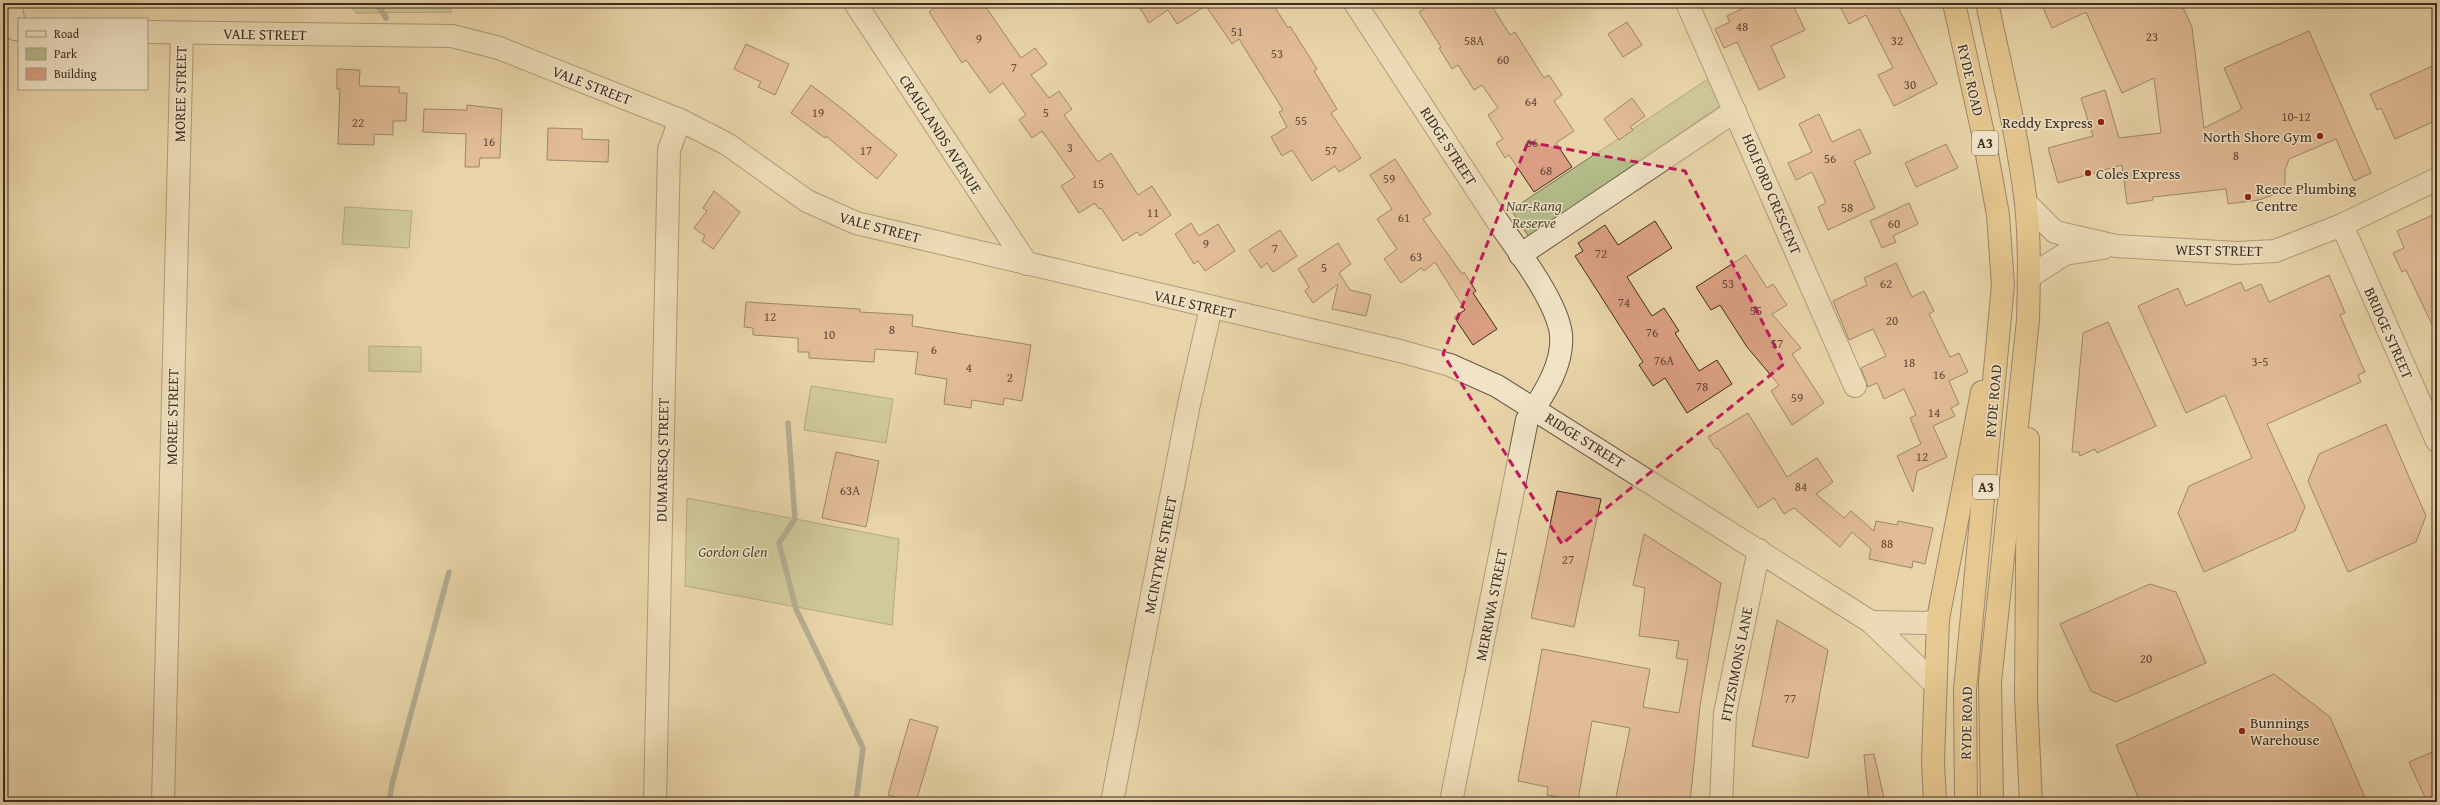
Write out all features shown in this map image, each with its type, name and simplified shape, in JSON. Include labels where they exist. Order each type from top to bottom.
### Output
[{"type":"highway","name":"RYDE ROAD","points":[[1954,3],[1984,138],[1998,215],[2003,285],[1966,682],[1966,802]]},
{"type":"highway","name":"RYDE ROAD","points":[[1987,3],[2011,117],[2026,203],[2029,277],[2028,320],[1990,682],[1992,802]]},
{"type":"highway","points":[[1935,802],[1935,684],[1938,619],[2003,285]]},
{"type":"highway","points":[[2028,320],[2026,697],[2031,802]]},
{"type":"street","points":[[10,3],[12,29]]},
{"type":"street","name":"CRAIGLANDS AVENUE","points":[[855,3],[1027,264]]},
{"type":"street","name":"RIDGE STREET","points":[[1355,3],[1520,255],[1556,313],[1561,335],[1559,357],[1552,378],[1534,409],[1871,622],[1935,684]]},
{"type":"street","name":"HOLFORD CRESCENT","points":[[1687,3],[1855,386]]},
{"type":"street","name":"VALE STREET","points":[[148,32],[452,36],[499,48],[680,120],[727,144],[807,201],[830,213],[856,223],[1211,308],[1400,351],[1450,365],[1497,386],[1534,409]]},
{"type":"street","name":"MOREE STREET","points":[[163,802],[182,33]]},
{"type":"street","points":[[1520,255],[1735,111]]},
{"type":"street","name":"DUMARESQ STREET","points":[[655,802],[669,150],[680,120]]},
{"type":"street","name":"WEST STREET","points":[[2026,203],[2055,232],[2116,246],[2237,253],[2275,251],[2342,224],[2437,178]]},
{"type":"street","name":"BRIDGE STREET","points":[[2342,224],[2437,442]]},
{"type":"street","name":"WEST STREET","points":[[2029,277],[2065,254],[2116,246]]},
{"type":"street","name":"MCINTYRE STREET","points":[[1112,802],[1188,411],[1211,308]]},
{"type":"street","name":"MERRIWA STREET","points":[[1452,802],[1527,420],[1534,409]]},
{"type":"street","name":"FITZSIMONS LANE","points":[[1721,802],[1724,713],[1759,550]]},
{"type":"street","points":[[1871,622],[1928,623],[1938,619]]},
{"type":"highlighted area","points":[[1528,142],[1685,171],[1784,364],[1562,544],[1443,354]]},
{"type":"green space","points":[[349,3],[446,3],[452,12],[356,13]]},
{"type":"green space","name":"Nar-Rang Reserve","points":[[1714,75],[1727,101],[1529,237],[1511,210]]},
{"type":"green space","points":[[345,207],[412,211],[409,248],[342,244]]},
{"type":"green space","points":[[369,346],[421,347],[421,372],[369,371]]},
{"type":"green space","points":[[811,386],[893,399],[886,443],[804,430]]},
{"type":"green space","name":"Gordon Glen","points":[[687,498],[899,539],[892,625],[685,586]]},
{"type":"building","points":[[942,3],[983,3],[1021,58],[1035,48],[1047,64],[1031,75],[1049,98],[1059,91],[1072,109],[1064,115],[1098,162],[1111,153],[1138,195],[1152,186],[1171,215],[1140,236],[1137,232],[1123,241],[1101,208],[1099,209],[1095,203],[1079,213],[1061,186],[1075,177],[1042,131],[1032,138],[1019,120],[1026,115],[1003,83],[990,93],[966,60],[962,63],[929,12]]},
{"type":"building","points":[[1148,3],[1272,3],[1288,28],[1290,26],[1317,69],[1314,71],[1337,109],[1331,113],[1361,158],[1339,172],[1335,166],[1312,181],[1292,150],[1282,156],[1271,137],[1287,127],[1279,112],[1283,110],[1239,39],[1232,44],[1206,6],[1177,24],[1168,10],[1149,23],[1140,8]]},
{"type":"building","points":[[1433,3],[1490,3],[1510,35],[1515,32],[1544,78],[1549,75],[1562,95],[1554,101],[1574,131],[1556,143],[1572,167],[1534,192],[1509,155],[1505,158],[1496,143],[1503,139],[1488,115],[1498,108],[1482,85],[1474,90],[1458,65],[1452,69],[1439,48],[1441,47],[1419,12]]},
{"type":"building","points":[[1754,3],[1792,3],[1805,30],[1771,46],[1785,77],[1759,90],[1737,42],[1724,48],[1715,29],[1730,22],[1727,16]]},
{"type":"building","points":[[1838,3],[1896,3],[1937,84],[1894,106],[1878,75],[1893,68],[1866,15],[1849,24]]},
{"type":"building","points":[[2041,3],[2181,3],[2192,27],[2204,128],[2242,109],[2224,68],[2309,31],[2371,173],[2354,181],[2336,139],[2289,159],[2285,170],[2285,184],[2281,192],[2259,200],[2228,204],[2226,189],[2153,197],[2153,200],[2127,204],[2122,165],[2058,183],[2048,148],[2093,136],[2081,98],[2105,90],[2119,138],[2161,133],[2154,78],[2122,93],[2086,12],[2052,28]]},
{"type":"building","points":[[1627,22],[1642,45],[1623,57],[1608,34]]},
{"type":"building","points":[[746,44],[789,64],[775,95],[758,87],[761,82],[734,69]]},
{"type":"building","points":[[2437,64],[2437,120],[2395,139],[2381,108],[2377,110],[2370,94]]},
{"type":"building","points":[[337,69],[360,70],[359,86],[399,87],[399,93],[407,93],[406,121],[393,121],[393,135],[374,134],[374,145],[338,144],[340,89],[337,89]]},
{"type":"building","points":[[811,85],[845,111],[897,155],[877,179],[826,136],[825,138],[791,113]]},
{"type":"building","points":[[1632,98],[1645,116],[1630,127],[1633,130],[1619,140],[1604,119]]},
{"type":"building","points":[[467,105],[502,109],[500,158],[480,158],[479,167],[465,167],[466,134],[423,132],[424,109],[467,110]]},
{"type":"building","points":[[1819,114],[1832,142],[1860,129],[1871,153],[1854,161],[1875,208],[1828,230],[1818,207],[1826,203],[1812,172],[1796,180],[1788,163],[1812,152],[1799,124]]},
{"type":"building","points":[[548,128],[582,129],[582,139],[609,140],[608,162],[547,160]]},
{"type":"building","points":[[1946,144],[1958,168],[1916,187],[1905,163]]},
{"type":"building","points":[[1395,159],[1431,214],[1423,219],[1462,274],[1464,272],[1476,291],[1473,293],[1497,329],[1473,345],[1454,317],[1465,310],[1435,262],[1424,271],[1421,268],[1401,283],[1384,259],[1397,249],[1377,219],[1392,209],[1370,175]]},
{"type":"building","points":[[714,191],[740,212],[713,249],[702,241],[705,236],[694,228],[707,211],[703,208]]},
{"type":"building","points":[[1909,203],[1918,224],[1893,236],[1896,242],[1882,248],[1870,221]]},
{"type":"building","points":[[2437,213],[2437,335],[2406,270],[2402,272],[2393,253],[2404,248],[2397,231]]},
{"type":"building","points":[[1655,221],[1672,248],[1627,277],[1652,316],[1664,308],[1679,331],[1675,333],[1699,371],[1717,360],[1732,384],[1687,413],[1665,378],[1653,386],[1639,365],[1643,362],[1575,256],[1583,251],[1578,243],[1605,225],[1618,245]]},
{"type":"building","points":[[1191,223],[1199,236],[1218,224],[1235,251],[1205,271],[1198,261],[1194,264],[1175,234]]},
{"type":"building","points":[[1280,230],[1297,256],[1273,272],[1267,263],[1261,268],[1249,250]]},
{"type":"building","points":[[1338,243],[1351,264],[1339,273],[1350,290],[1371,295],[1366,316],[1332,309],[1338,284],[1313,303],[1305,291],[1309,287],[1298,269]]},
{"type":"building","points":[[1746,255],[1767,288],[1773,284],[1787,305],[1772,314],[1801,348],[1792,354],[1824,403],[1792,425],[1771,391],[1779,385],[1747,347],[1720,305],[1711,310],[1696,287]]},
{"type":"building","points":[[1896,263],[1912,297],[1924,291],[1934,311],[1929,314],[1950,357],[1959,353],[1968,372],[1949,381],[1959,404],[1951,408],[1955,416],[1933,426],[1947,457],[1917,471],[1913,492],[1897,456],[1921,444],[1910,418],[1916,415],[1904,389],[1884,399],[1877,383],[1868,387],[1861,368],[1886,356],[1873,329],[1849,340],[1833,301],[1867,285],[1864,278]]},
{"type":"building","points":[[2329,275],[2345,313],[2340,315],[2365,372],[2358,375],[2361,382],[2267,424],[2305,507],[2295,531],[2204,572],[2178,513],[2189,486],[2252,458],[2225,395],[2186,413],[2138,306],[2178,288],[2186,306],[2241,282],[2245,291],[2261,284],[2269,302]]},
{"type":"building","points":[[746,302],[860,309],[860,312],[913,315],[912,326],[1031,345],[1022,401],[1004,398],[1003,405],[972,400],[971,408],[944,404],[947,379],[915,374],[918,352],[875,349],[874,362],[809,358],[809,352],[798,352],[798,338],[753,335],[753,328],[744,327]]},
{"type":"building","points":[[2108,322],[2156,426],[2097,453],[2095,449],[2080,456],[2079,452],[2072,452],[2083,333]]},
{"type":"building","points":[[1748,413],[1787,477],[1817,458],[1833,482],[1816,494],[1844,518],[1851,511],[1874,531],[1876,521],[1897,525],[1898,521],[1933,528],[1925,564],[1913,561],[1912,568],[1869,559],[1871,549],[1852,532],[1840,547],[1794,508],[1784,514],[1774,498],[1758,508],[1718,448],[1716,449],[1708,437]]},
{"type":"building","points":[[2386,424],[2426,516],[2416,542],[2348,572],[2308,481],[2319,454]]},
{"type":"building","points":[[836,452],[879,461],[866,527],[822,518]]},
{"type":"building","points":[[1557,491],[1601,499],[1574,627],[1531,618]]},
{"type":"building","points":[[1644,534],[1721,583],[1700,706],[1690,802],[1615,802],[1630,728],[1592,721],[1578,800],[1547,795],[1548,787],[1518,781],[1542,649],[1650,669],[1643,707],[1679,713],[1688,660],[1676,658],[1679,641],[1639,636],[1645,588],[1633,585]]},
{"type":"building","points":[[2150,584],[2176,592],[2206,663],[2116,702],[2091,691],[2060,624]]},
{"type":"building","points":[[1777,620],[1828,650],[1808,758],[1752,746]]},
{"type":"building","name":"Bunnings Warehouse","points":[[2274,674],[2330,717],[2367,802],[2140,802],[2116,745]]},
{"type":"building","points":[[910,719],[938,727],[916,802],[888,795]]},
{"type":"building","points":[[2437,750],[2437,802],[2427,802],[2409,762]]},
{"type":"building","points":[[1874,754],[1885,802],[1869,802],[1864,755]]},
{"type":"waterway","points":[[377,3],[386,18]]},
{"type":"waterway","points":[[788,423],[795,519],[779,543],[796,609],[863,748],[856,802]]},
{"type":"waterway","points":[[389,802],[392,784],[449,572]]},
{"type":"place","name":"Reddy Express","points":[[2101,122]]},
{"type":"place","name":"North Shore Gym","points":[[2320,136]]},
{"type":"place","name":"Coles Express","points":[[2088,173]]},
{"type":"place","name":"Reece Plumbing Centre","points":[[2248,197]]},
{"type":"place","name":"Bunnings Warehouse","points":[[2242,731]]}]
